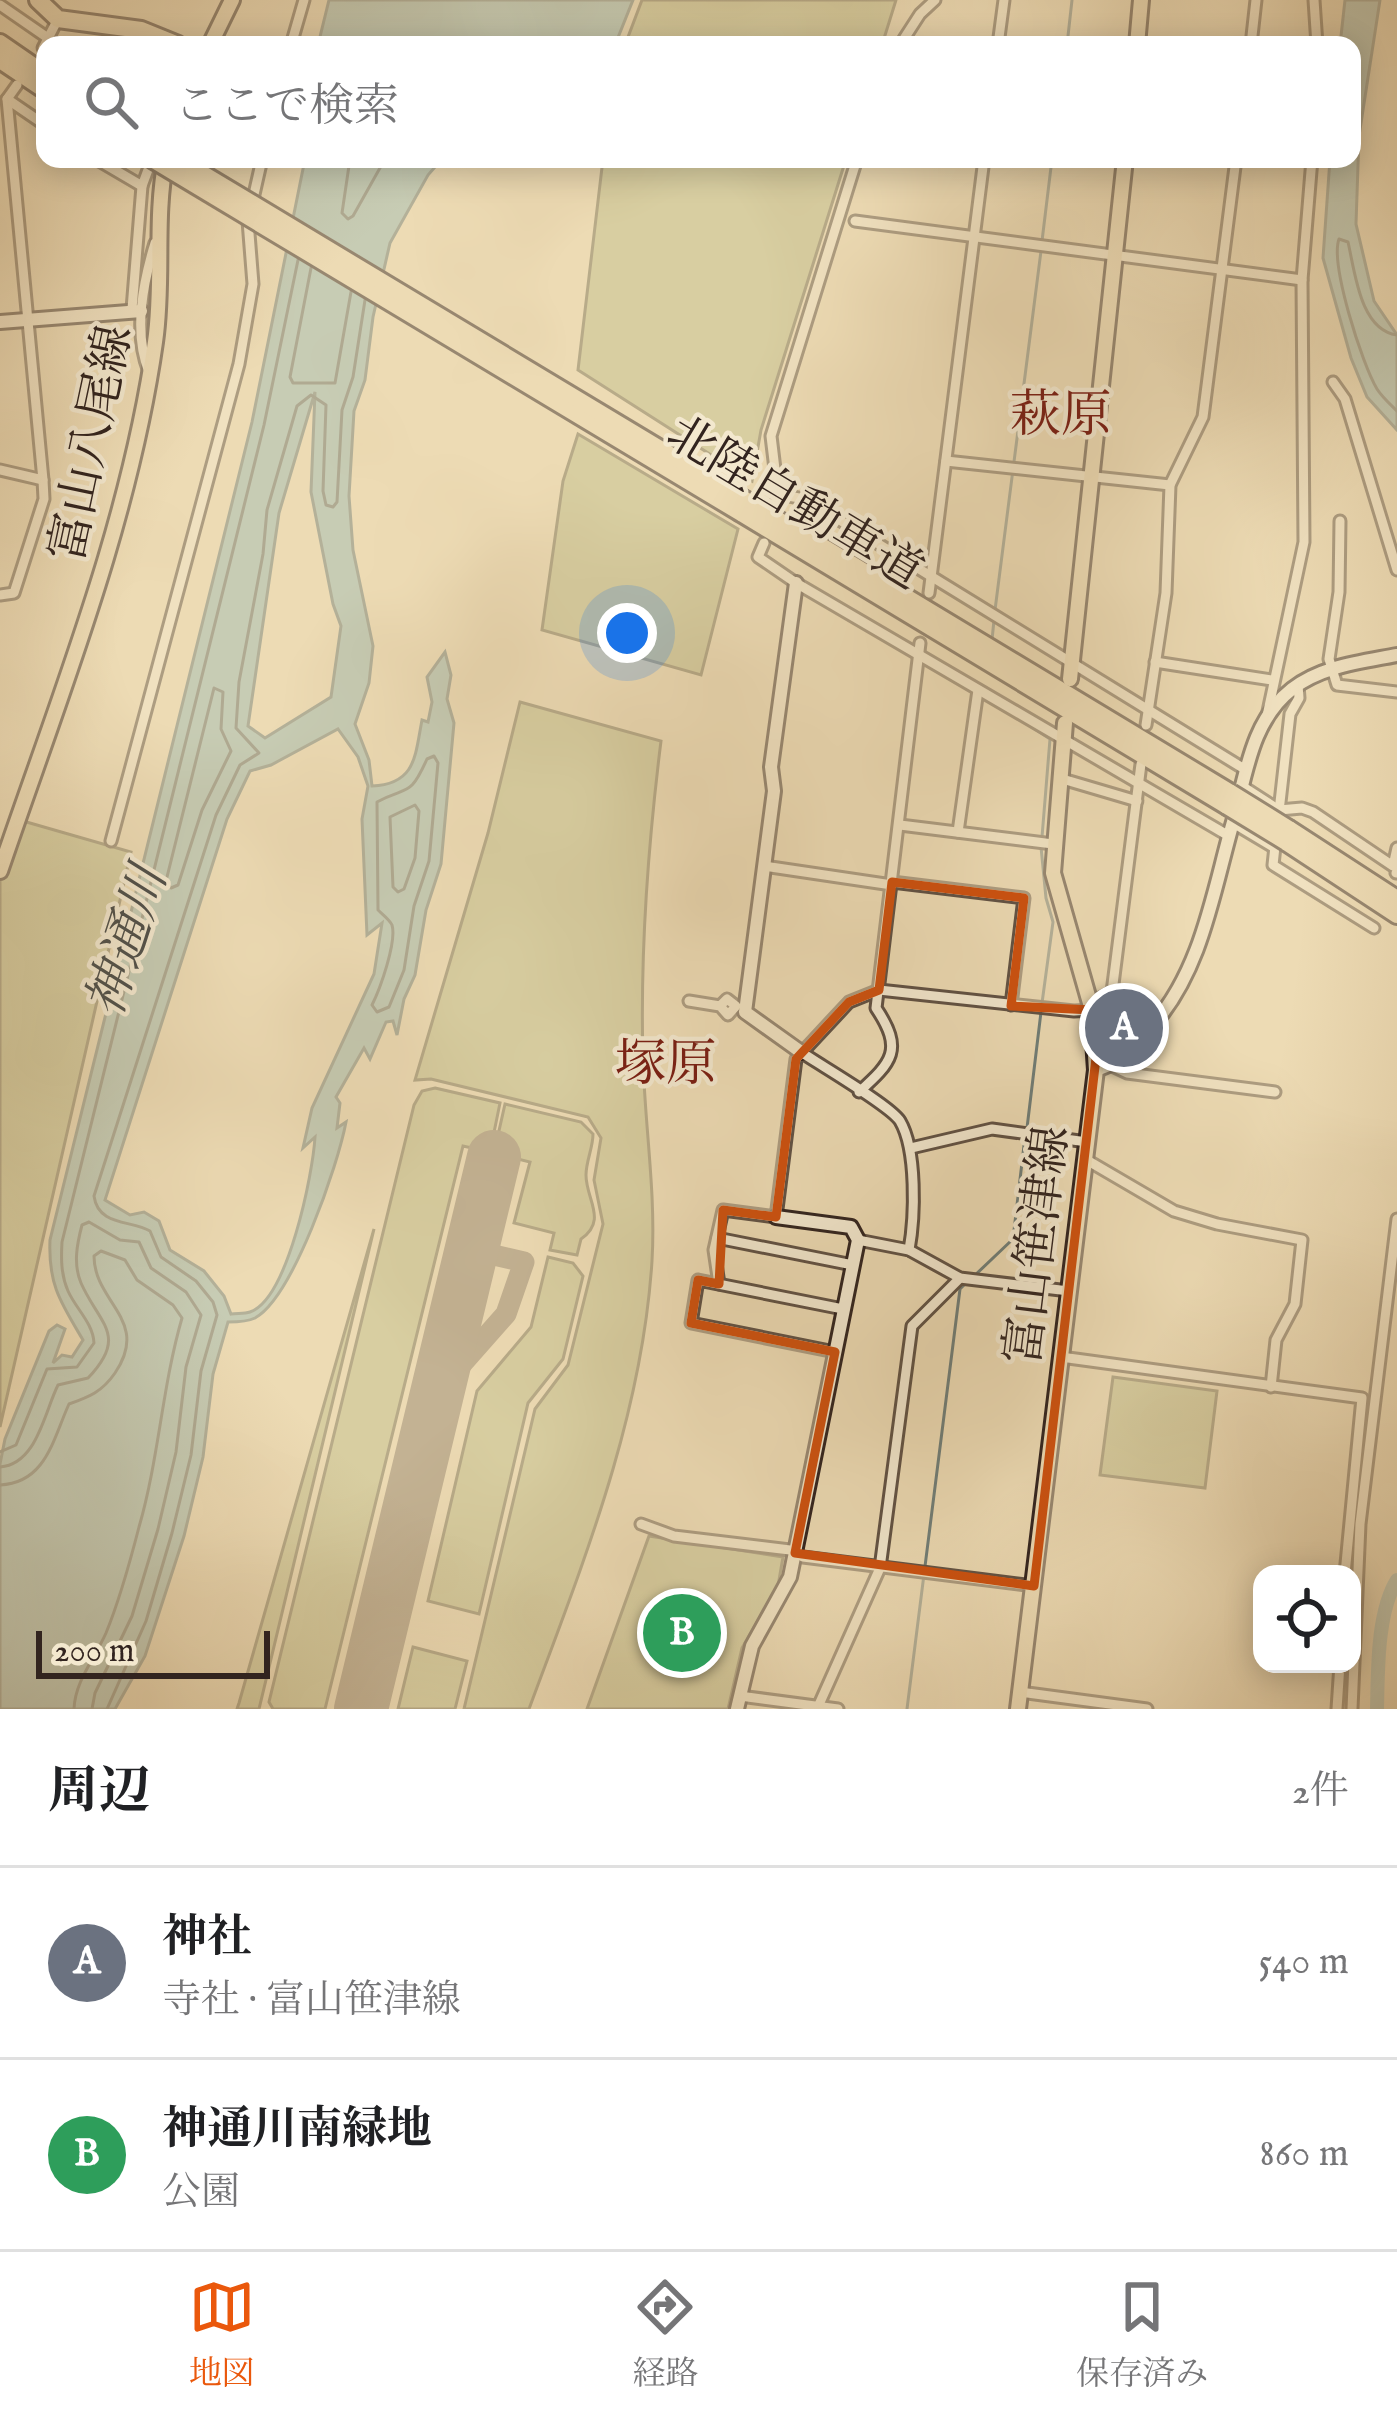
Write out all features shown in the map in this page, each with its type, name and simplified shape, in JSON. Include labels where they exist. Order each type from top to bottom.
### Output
[{"type":"highway","points":[[38,0],[58,20],[156,36]]},
{"type":"highway","points":[[0,43],[36,68]]},
{"type":"highway","points":[[0,60],[36,84]]},
{"type":"highway","name":"北陸自動車道","points":[[167,168],[743,507]]},
{"type":"highway","name":"北陸自動車道","points":[[193,168],[1283,840],[1379,894],[1397,899]]},
{"type":"highway","name":"北陸自動車道","points":[[1379,894],[1397,914]]},
{"type":"main road","points":[[214,36],[232,0]]},
{"type":"main road","points":[[1138,36],[1141,0]]},
{"type":"main road","name":"富山八尾線","points":[[0,871],[86,630],[149,372],[157,324],[159,196],[164,168]]},
{"type":"main road","points":[[1070,671],[1124,168]]},
{"type":"main road","name":"富山笹津線","points":[[1018,1709],[1087,1142],[1103,1068],[1059,902],[1053,844],[1065,723]]},
{"type":"street","points":[[294,36],[304,0]]},
{"type":"street","points":[[906,36],[935,0]]},
{"type":"street","points":[[999,36],[1004,0]]},
{"type":"street","points":[[1251,36],[1256,0]]},
{"type":"street","points":[[1314,0],[1316,36]]},
{"type":"street","points":[[0,5],[40,36]]},
{"type":"street","points":[[53,36],[58,20]]},
{"type":"street","points":[[0,595],[14,593],[17,587],[44,499],[7,99],[17,85]]},
{"type":"street","points":[[7,99],[36,119]]},
{"type":"street","points":[[111,168],[142,187]]},
{"type":"street","points":[[149,168],[142,187],[137,310],[142,356],[149,372]]},
{"type":"street","points":[[112,841],[239,364],[253,284],[248,220],[260,168]]},
{"type":"street","points":[[854,168],[771,436],[777,498],[799,498],[832,516],[1070,671],[1149,709],[1246,770]]},
{"type":"street","points":[[929,593],[983,168]]},
{"type":"street","points":[[1146,725],[1166,593],[1171,485],[1203,417],[1235,168]]},
{"type":"street","points":[[1103,1068],[1121,1062],[1162,1015],[1188,975],[1232,809],[1267,716],[1292,608],[1304,542],[1302,280],[1311,168]]},
{"type":"street","points":[[855,220],[1302,280]]},
{"type":"street","points":[[137,310],[158,232]]},
{"type":"street","points":[[0,322],[137,310]]},
{"type":"street","points":[[1333,382],[1345,399],[1397,570]]},
{"type":"street","points":[[946,461],[1171,485]]},
{"type":"street","points":[[0,470],[44,480]]},
{"type":"street","points":[[1340,521],[1339,592],[1329,659],[1337,685],[1397,692]]},
{"type":"street","points":[[764,543],[758,557],[796,583],[1139,785],[1232,809],[1302,808],[1393,866],[1397,848]]},
{"type":"street","points":[[740,1008],[774,791],[771,767],[796,583]]},
{"type":"street","points":[[859,1092],[889,1065],[892,1055],[886,1023],[876,1008],[920,643]]},
{"type":"street","points":[[1267,716],[1298,685],[1334,668],[1397,655]]},
{"type":"street","points":[[1155,662],[1272,680]]},
{"type":"street","points":[[1298,685],[1300,698],[1290,714],[1279,810],[1283,840],[1273,865],[1374,928]]},
{"type":"street","points":[[958,832],[978,689]]},
{"type":"street","points":[[776,1217],[796,1059],[849,1002],[879,990],[1091,1010],[1098,999],[1112,992],[1141,764]]},
{"type":"street","points":[[1060,778],[1137,801]]},
{"type":"street","points":[[900,825],[1053,844]]},
{"type":"street","points":[[764,866],[1024,898],[1011,1005]]},
{"type":"street","points":[[689,1000],[720,1006],[730,999],[898,1117],[911,1148],[913,1230],[909,1250]]},
{"type":"street","points":[[1103,1068],[1275,1092]]},
{"type":"street","points":[[911,1148],[992,1129],[1087,1142]]},
{"type":"street","points":[[1085,1159],[1174,1211],[1302,1240],[1295,1304],[1276,1340],[1271,1387]]},
{"type":"street","points":[[719,1284],[714,1250],[722,1210],[851,1227],[857,1233],[795,1553],[783,1594],[752,1646],[739,1702],[838,1709]]},
{"type":"street","points":[[1352,1709],[1360,1524],[1397,1219]]},
{"type":"street","points":[[717,1238],[853,1264]]},
{"type":"street","points":[[858,1240],[909,1250],[960,1278],[1069,1291]]},
{"type":"street","points":[[818,1708],[880,1568],[912,1326],[960,1278]]},
{"type":"street","points":[[835,1352],[691,1324],[698,1280],[843,1309]]},
{"type":"street","points":[[1061,1357],[1362,1398],[1346,1565]]},
{"type":"street","points":[[641,1524],[674,1535],[880,1568],[1034,1586]]},
{"type":"street","points":[[1337,1709],[1339,1673]]},
{"type":"street","points":[[1020,1692],[1092,1706],[1147,1709]]},
{"type":"highlighted area","points":[[892,882],[1024,898],[1011,1006],[1092,1010],[1096,1058],[1034,1586],[795,1553],[835,1352],[691,1323],[698,1280],[719,1284],[723,1210],[776,1217],[796,1059],[849,1002],[879,990]]},
{"type":"green space","points":[[642,0],[896,0],[885,36],[628,36]]},
{"type":"green space","points":[[602,168],[843,168],[761,430],[752,481],[578,370]]},
{"type":"green space","points":[[578,434],[738,529],[701,675],[542,630],[563,481]]},
{"type":"green space","points":[[520,702],[661,741],[643,980],[652,1261],[646,1319],[623,1433],[589,1544],[529,1709],[464,1709],[535,1409],[568,1365],[603,1224],[594,1180],[601,1138],[588,1117],[431,1079],[415,1080],[488,833]]},
{"type":"green space","points":[[23,821],[131,852],[0,1427],[0,879]]},
{"type":"green space","points":[[435,1088],[500,1103],[490,1152],[463,1146],[325,1709],[273,1709],[269,1702],[414,1105],[422,1091]]},
{"type":"green space","points":[[505,1104],[581,1122],[593,1134],[586,1175],[594,1217],[577,1255],[550,1250],[554,1233],[514,1223],[530,1162],[494,1153]]},
{"type":"green space","points":[[374,1229],[259,1709],[237,1709],[239,1703]]},
{"type":"green space","points":[[548,1257],[573,1263],[583,1276],[563,1359],[528,1403],[479,1614],[428,1601],[477,1391],[531,1327]]},
{"type":"green space","points":[[1113,1377],[1217,1391],[1205,1488],[1100,1475]]},
{"type":"green space","points":[[649,1536],[783,1557],[778,1586],[742,1648],[728,1709],[587,1709]]},
{"type":"green space","points":[[413,1647],[467,1661],[455,1709],[398,1709]]},
{"type":"water","points":[[329,0],[633,0],[619,36],[320,36]]},
{"type":"water","points":[[1345,0],[1380,0],[1361,123],[1361,36],[1341,36]]},
{"type":"water","name":"神通川","points":[[303,168],[434,168],[390,243],[365,380],[354,411],[349,496],[353,550],[373,646],[369,683],[355,724],[369,760],[372,786],[397,780],[411,766],[422,720],[428,722],[432,702],[427,677],[445,652],[451,675],[447,699],[454,723],[441,864],[397,1035],[393,1021],[386,1022],[370,1059],[364,1048],[336,1097],[340,1103],[337,1128],[346,1122],[312,1228],[269,1305],[255,1318],[228,1322],[213,1374],[203,1457],[184,1536],[145,1656],[115,1709],[0,1709],[0,1464],[5,1439],[49,1331],[57,1325],[65,1329],[53,1363],[62,1355],[72,1357],[83,1340],[58,1293],[50,1240],[252,422]],"holes":[[[315,392],[311,492],[341,626],[331,697],[265,738],[248,726],[279,513]],[[338,729],[358,757],[368,786],[362,819],[367,935],[382,923],[374,974],[312,1108],[303,1148],[315,1137],[309,1178],[287,1260],[264,1302],[250,1312],[231,1314],[224,1296],[204,1271],[170,1250],[159,1221],[144,1212],[130,1215],[105,1200],[227,819],[250,771],[271,765]]]},
{"type":"water","points":[[1329,168],[1358,168],[1356,224],[1374,301],[1397,335],[1397,430],[1367,397],[1323,258]]},
{"type":"waterway","points":[[1068,36],[1072,0]]},
{"type":"waterway","points":[[1042,241],[1051,168]]},
{"type":"waterway","points":[[995,610],[1041,251]]},
{"type":"waterway","points":[[992,640],[994,620]]},
{"type":"waterway","points":[[986,697],[1050,739],[1042,837]]},
{"type":"waterway","points":[[1041,847],[1053,922],[1042,1003]]},
{"type":"waterway","points":[[1027,1128],[1041,1012]]},
{"type":"waterway","points":[[972,1278],[1013,1239],[1025,1137]]},
{"type":"waterway","points":[[907,1709],[960,1289],[965,1284]]},
{"type":"waterway","points":[[1377,1709],[1382,1625],[1397,1580]]},
{"type":"taxiway","points":[[438,1391],[506,1314],[524,1262],[472,1250]]},
{"type":"runway","points":[[361,1709],[494,1157]]},
{"type":"place","name":"神社","points":[[1124,1028]]},
{"type":"place","name":"神通川南緑地","points":[[682,1633]]},
{"type":"district","name":"萩原","points":[[1061,413]]},
{"type":"district","name":"塚原","points":[[666,1062]]}]
